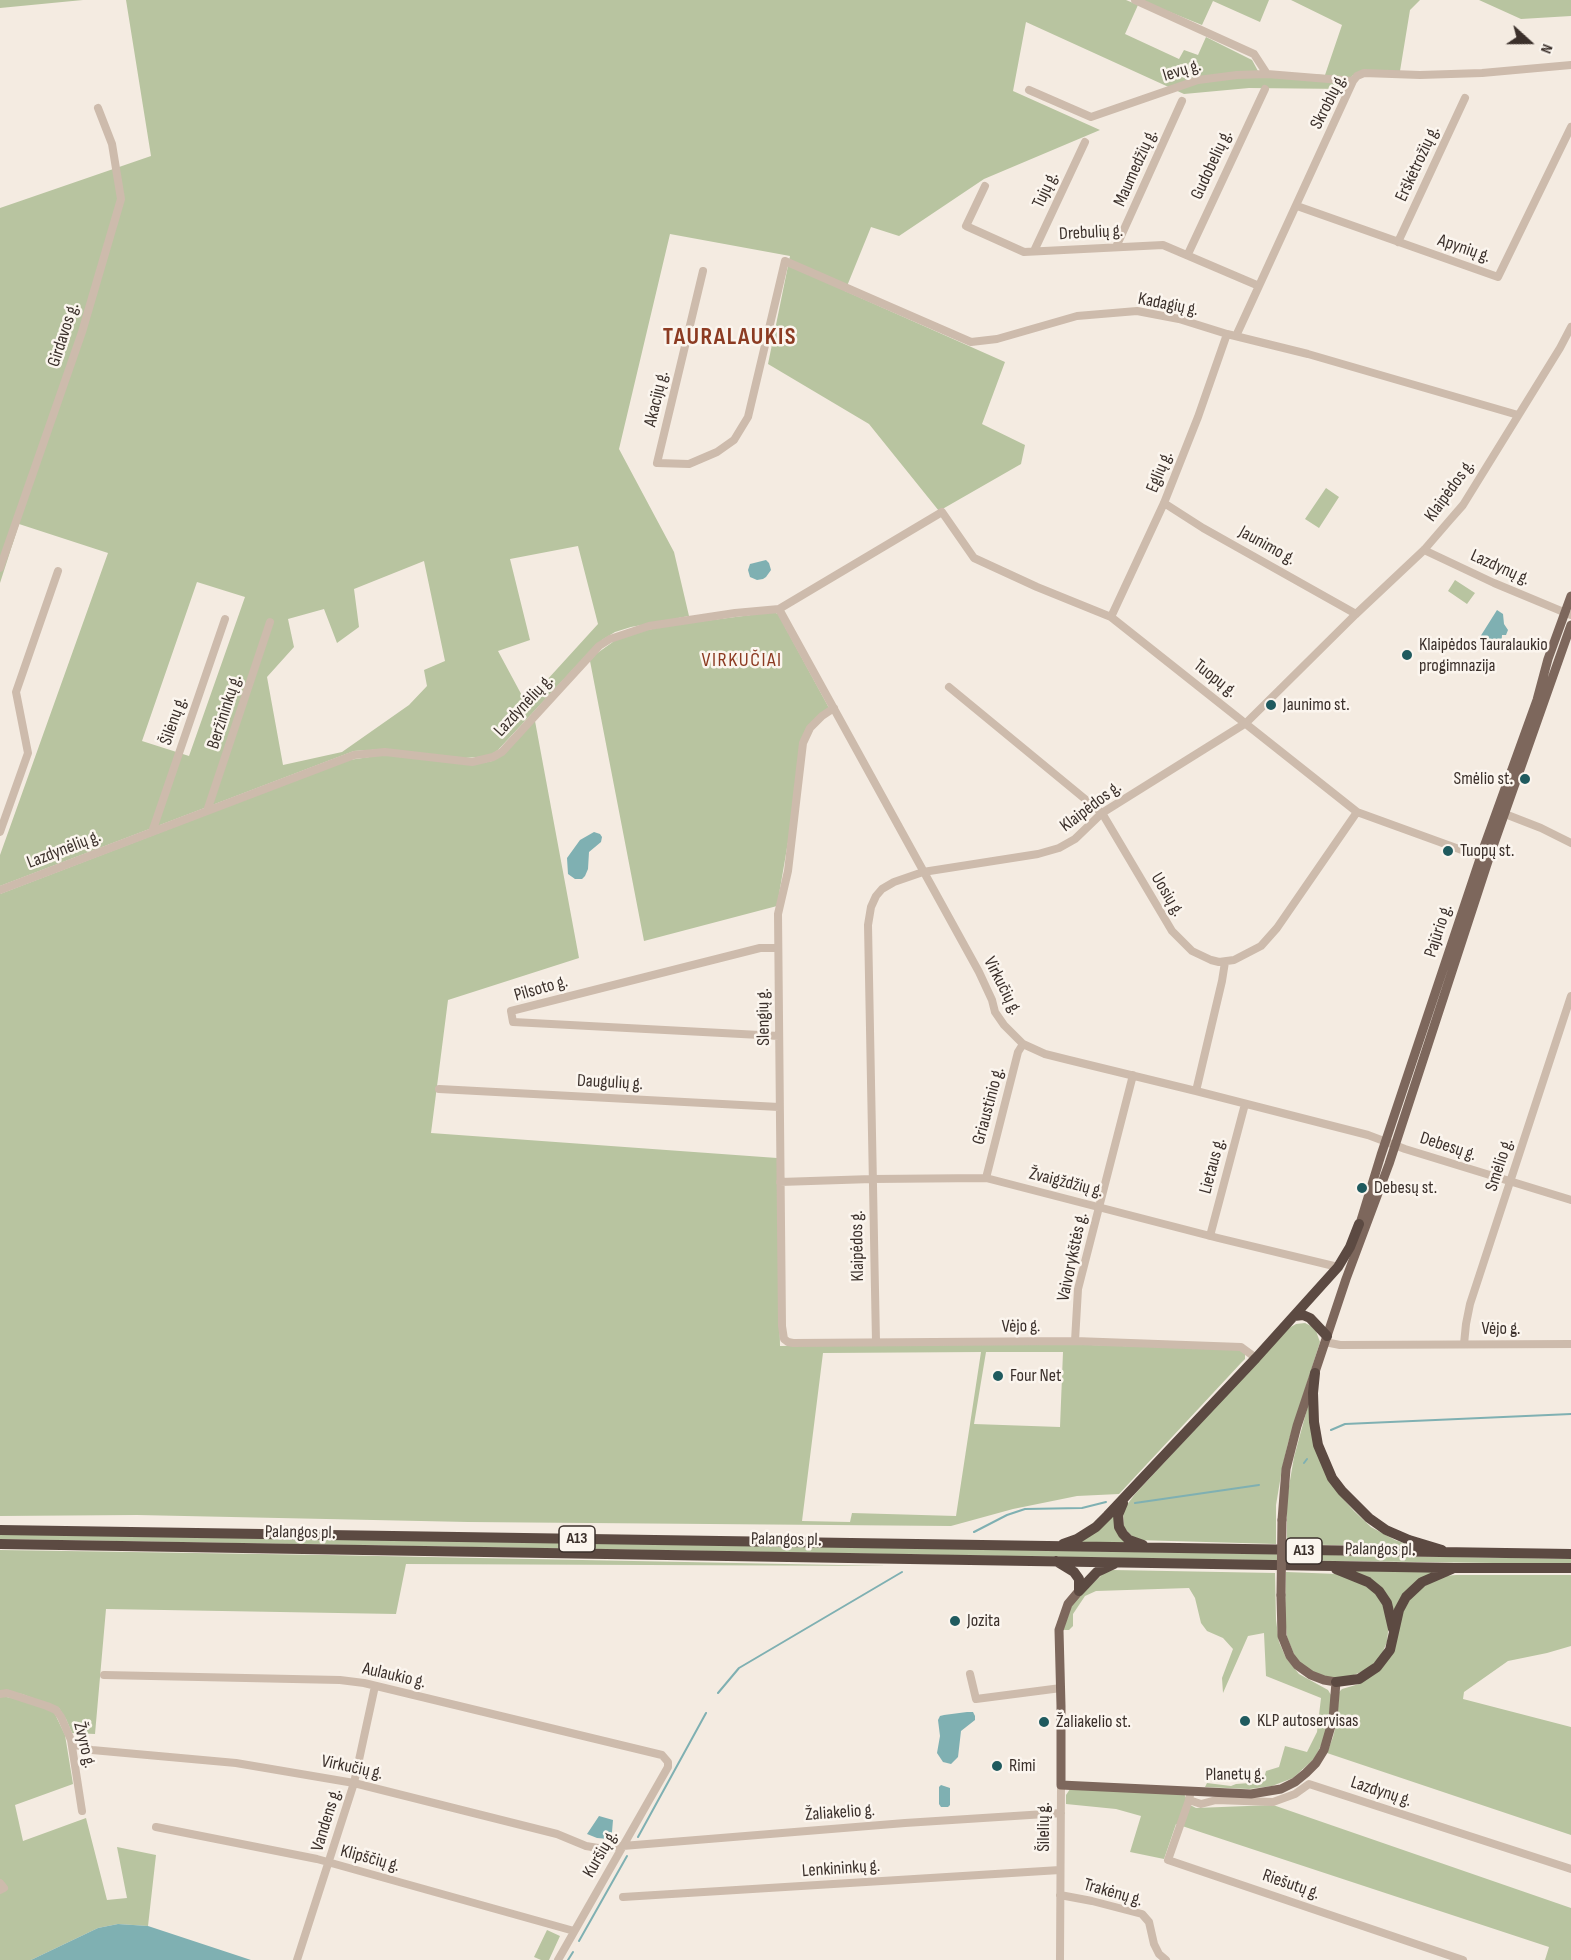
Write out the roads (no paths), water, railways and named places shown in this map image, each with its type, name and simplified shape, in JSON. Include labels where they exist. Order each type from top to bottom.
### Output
[{"type":"highway","points":[[1053,1547],[1077,1539],[1096,1527],[1130,1493],[1338,1267],[1350,1247],[1359,1224]]},
{"type":"highway","points":[[1294,1316],[1303,1315],[1310,1318],[1326,1339]]},
{"type":"highway","points":[[1315,1373],[1314,1422],[1318,1445],[1332,1478],[1369,1518],[1386,1530],[1454,1554]]},
{"type":"highway","points":[[1130,1493],[1120,1510],[1119,1527],[1130,1540],[1154,1548]]},
{"type":"highway","name":"Palangos pl.","points":[[0,1530],[1571,1554]]},
{"type":"highway","name":"Palangos pl.","points":[[0,1544],[1571,1568]]},
{"type":"highway","points":[[1056,1561],[1074,1572],[1079,1579],[1079,1591]]},
{"type":"highway","points":[[1079,1591],[1097,1572],[1119,1562]]},
{"type":"highway","points":[[1328,1565],[1357,1576],[1374,1587],[1387,1603],[1394,1632]]},
{"type":"highway","points":[[1336,1682],[1359,1679],[1377,1667],[1390,1650],[1399,1610],[1410,1592],[1422,1582],[1455,1568]]},
{"type":"main road","name":"Pajūrio g.","points":[[1336,1682],[1311,1675],[1297,1665],[1290,1656],[1282,1636],[1282,1520],[1286,1469],[1291,1447],[1480,857],[1537,700],[1548,659],[1568,614],[1571,596]]},
{"type":"main road","name":"Pajūrio g.","points":[[1346,1279],[1359,1224],[1390,1143],[1571,626]]},
{"type":"main road","name":"Šilelių g.","points":[[1061,1785],[1059,1630],[1068,1604],[1079,1591]]},
{"type":"main road","name":"Planetų g.","points":[[1061,1785],[1190,1796],[1262,1793],[1281,1789],[1295,1782],[1316,1763],[1327,1743],[1333,1719],[1336,1682]]},
{"type":"street","points":[[1135,0],[1254,54],[1267,74]]},
{"type":"street","name":"Skroblų g.","points":[[1232,335],[1259,286],[1353,81],[1358,76],[1364,73],[1482,74],[1571,65]]},
{"type":"street","name":"Ievų g.","points":[[1029,90],[1091,117],[1198,80],[1267,74],[1353,81]]},
{"type":"street","name":"Gudobelių g.","points":[[1188,254],[1264,89]]},
{"type":"street","name":"Erškėtrožių g.","points":[[1398,242],[1465,98]]},
{"type":"street","name":"Maumedžių g.","points":[[1116,247],[1182,101]]},
{"type":"street","name":"Girdavos g.","points":[[0,568],[82,332],[121,199],[112,144],[98,108]]},
{"type":"street","name":"Apynių g.","points":[[1297,206],[1498,277],[1571,127]]},
{"type":"street","name":"Tujų g.","points":[[1034,251],[1085,142]]},
{"type":"street","name":"Drebulių g.","points":[[985,186],[966,226],[1024,252],[1163,245],[1259,286]]},
{"type":"street","name":"Kadagių g.","points":[[657,463],[689,464],[717,452],[734,440],[748,417],[785,261],[971,342],[997,339],[1077,316],[1137,311],[1179,319],[1308,354],[1518,415]]},
{"type":"street","name":"Akacijų g.","points":[[657,463],[703,272]]},
{"type":"street","name":"Klaipėdos g.","points":[[876,1342],[868,926],[871,907],[876,896],[882,889],[894,882],[923,872],[1027,856],[1059,848],[1075,839],[1102,813],[1246,723],[1424,550],[1463,505],[1571,327]]},
{"type":"street","name":"Eglių g.","points":[[1111,617],[1164,503],[1232,335]]},
{"type":"street","name":"Jaunimo g.","points":[[1164,503],[1203,528],[1356,614]]},
{"type":"street","name":"Tuopų g.","points":[[942,512],[974,558],[1111,617],[1357,812],[1480,857]]},
{"type":"street","name":"Lazdynėlių g.","points":[[0,890],[354,755],[385,752],[472,762],[493,758],[502,752],[599,646],[610,639],[649,626],[670,622],[779,609],[942,512]]},
{"type":"street","name":"Lazdynų g.","points":[[1424,550],[1568,614]]},
{"type":"street","points":[[0,832],[28,753],[16,692],[58,572]]},
{"type":"street","name":"Virkučių g.","points":[[779,609],[978,972],[992,1000],[995,1012],[1023,1044],[1045,1054],[1196,1090],[1335,1126],[1390,1143]]},
{"type":"street","name":"Šilėnų g.","points":[[152,832],[225,619]]},
{"type":"street","name":"Beržininkų g.","points":[[207,812],[270,622]]},
{"type":"street","name":"Uosių g.","points":[[949,687],[1102,813],[1177,939],[1198,954],[1211,960],[1224,962]]},
{"type":"street","name":"Slengių g.","points":[[784,1339],[782,1326],[778,914],[789,861],[803,743],[810,728],[834,708]]},
{"type":"street","points":[[1196,1090],[1222,981],[1224,962],[1234,960],[1256,949],[1271,935],[1357,812]]},
{"type":"street","points":[[1504,814],[1541,828],[1571,843]]},
{"type":"street","name":"Pilsoto g.","points":[[777,948],[760,948],[511,1011],[513,1022],[779,1036]]},
{"type":"street","name":"Smėlio g.","points":[[1464,1344],[1470,1304],[1571,996]]},
{"type":"street","name":"Griaustinio g.","points":[[986,1178],[1018,1052],[1023,1044]]},
{"type":"street","name":"Vaivorykštės g.","points":[[1075,1341],[1077,1289],[1133,1076]]},
{"type":"street","name":"Daugulių g.","points":[[439,1089],[779,1107]]},
{"type":"street","name":"Lietaus g.","points":[[1210,1236],[1245,1104]]},
{"type":"street","name":"Debesų g.","points":[[1390,1143],[1571,1200]]},
{"type":"street","name":"Žvaigždžių g.","points":[[780,1182],[986,1178],[1338,1267]]},
{"type":"street","name":"Vėjo g.","points":[[784,1339],[793,1343],[1075,1341],[1241,1347],[1256,1358]]},
{"type":"street","name":"Vėjo g.","points":[[1326,1339],[1332,1345],[1571,1344]]},
{"type":"street","points":[[970,1674],[976,1699],[1061,1688]]},
{"type":"street","name":"Aulaukio g.","points":[[104,1675],[340,1680],[375,1686],[663,1755],[668,1762]]},
{"type":"street","name":"Vandens g.","points":[[297,1960],[354,1783],[375,1686]]},
{"type":"street","name":"Žvyro g.","points":[[0,1694],[15,1695],[56,1710],[61,1717],[71,1740],[82,1811]]},
{"type":"street","name":"Virkučių g.","points":[[71,1740],[76,1745],[92,1750],[236,1763],[354,1783],[556,1834],[586,1846],[598,1848],[623,1846]]},
{"type":"street","name":"Kuršių g.","points":[[558,1960],[668,1767],[668,1762]]},
{"type":"street","name":"Šilelių g.","points":[[1060,1960],[1061,1785]]},
{"type":"street","name":"Lazdynų g.","points":[[1190,1796],[1200,1804],[1216,1800],[1273,1802],[1295,1794],[1309,1785],[1571,1869]]},
{"type":"street","name":"Riešutų g.","points":[[1190,1796],[1168,1860],[1463,1960]]},
{"type":"street","name":"Žaliakelio g.","points":[[623,1846],[1061,1813]]},
{"type":"street","name":"Klipščių g.","points":[[156,1827],[317,1859],[574,1931]]},
{"type":"street","name":"Lenkininkų g.","points":[[623,1897],[1060,1870]]},
{"type":"street","points":[[0,1883],[4,1888],[0,1890]]},
{"type":"street","name":"Trakėnų g.","points":[[1060,1895],[1142,1914],[1149,1922],[1159,1954],[1166,1960]]},
{"type":"water","points":[[766,560],[771,570],[766,577],[757,580],[750,577],[748,570],[750,564]]},
{"type":"water","points":[[1497,610],[1503,614],[1504,624],[1508,630],[1506,635],[1502,635],[1501,648],[1496,650],[1482,643],[1480,637]]},
{"type":"water","points":[[594,832],[600,834],[601,842],[589,852],[588,869],[585,876],[582,879],[575,879],[568,874],[567,858],[580,840]]},
{"type":"water","points":[[973,1712],[975,1720],[961,1731],[958,1757],[951,1764],[943,1762],[937,1753],[940,1736],[938,1720],[940,1716]]},
{"type":"water","points":[[941,1785],[950,1788],[948,1807],[941,1807],[939,1804]]},
{"type":"water","points":[[599,1816],[613,1820],[612,1832],[608,1839],[587,1834]]},
{"type":"water","points":[[118,1924],[148,1926],[251,1960],[31,1960],[98,1928]]},
{"type":"waterway","points":[[1331,1430],[1345,1424],[1571,1414]]},
{"type":"waterway","points":[[1304,1463],[1307,1459]]},
{"type":"waterway","points":[[1135,1503],[1259,1485]]},
{"type":"waterway","points":[[974,1532],[1007,1515],[1025,1509],[1082,1508],[1106,1502]]},
{"type":"waterway","points":[[718,1693],[739,1668],[902,1572]]},
{"type":"waterway","points":[[638,1837],[706,1713]]},
{"type":"waterway","points":[[579,1941],[627,1856]]},
{"type":"waterway","points":[[568,1960],[573,1952]]},
{"type":"place","name":"Klaipėdos Tauralaukio progimnazija","points":[[1407,655]]},
{"type":"place","name":"Jaunimo st.","points":[[1271,705]]},
{"type":"place","name":"Smėlio st.","points":[[1525,779]]},
{"type":"place","name":"Tuopų st.","points":[[1448,851]]},
{"type":"place","name":"Debesų st.","points":[[1362,1188]]},
{"type":"place","name":"Four Net","points":[[998,1376]]},
{"type":"place","name":"Jozita","points":[[955,1621]]},
{"type":"place","name":"KLP autoservisas","points":[[1245,1721]]},
{"type":"place","name":"Žaliakelio st.","points":[[1044,1722]]},
{"type":"place","name":"Rimi","points":[[997,1766]]},
{"type":"district","name":"TAURALAUKIS","points":[[730,338]]},
{"type":"district","name":"VIRKUČIAI","points":[[742,661]]}]
